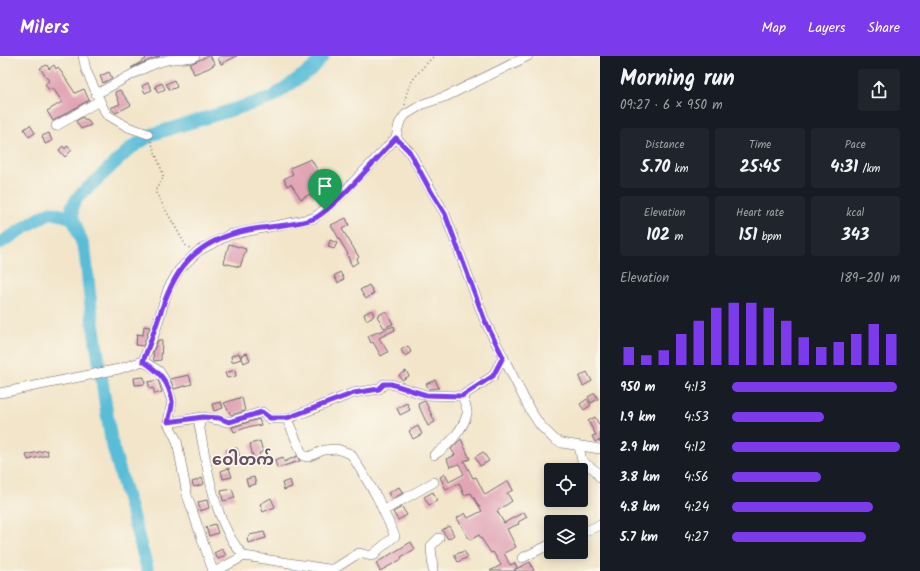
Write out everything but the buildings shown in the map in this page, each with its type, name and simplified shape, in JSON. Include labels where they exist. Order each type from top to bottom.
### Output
[{"type":"street","points":[[83,56],[86,70],[103,111],[109,117],[128,127],[148,134]]},
{"type":"street","points":[[56,126],[98,98],[124,78],[168,60],[195,56]]},
{"type":"street","points":[[0,393],[119,369],[143,361],[155,332],[168,289],[179,270],[198,251],[229,235],[314,218],[337,200],[396,138],[399,124],[405,114],[423,104],[447,96],[528,56]]},
{"type":"street","points":[[396,138],[409,151],[445,214],[485,321],[530,410],[540,425],[555,440],[562,443],[600,449]]},
{"type":"street","points":[[168,422],[203,417],[219,418],[229,422],[262,412],[270,418],[287,418],[354,393],[379,389],[384,384],[391,384],[426,395],[462,396],[493,376],[503,357]]},
{"type":"street","points":[[143,361],[159,371],[164,379],[172,401],[168,422],[177,441],[187,495],[214,571],[244,556]]},
{"type":"street","points":[[434,455],[460,431],[467,413],[462,396]]},
{"type":"street","points":[[203,417],[200,424],[209,474],[218,507],[237,548],[244,556],[296,568],[328,569],[334,568],[359,553],[371,556],[384,553]]},
{"type":"street","points":[[287,418],[303,456],[308,457],[324,450],[337,449],[345,450],[351,454],[377,497],[395,536],[371,556]]},
{"type":"street","points":[[579,446],[582,461],[596,471],[600,478]]},
{"type":"street","points":[[383,511],[434,482]]},
{"type":"street","points":[[588,530],[600,525]]},
{"type":"street","points":[[433,571],[431,546],[439,538]]},
{"type":"street","points":[[522,558],[544,547]]},
{"type":"path","points":[[405,114],[405,94],[419,71],[434,56]]},
{"type":"path","points":[[154,150],[163,174],[163,178],[156,189],[156,193],[186,246],[198,251]]},
{"type":"waterway","points":[[73,218],[72,206],[78,197],[131,148],[153,134],[271,98],[313,68],[323,56]]},
{"type":"waterway","points":[[0,243],[50,212],[73,218],[85,251],[92,316],[111,440],[148,571]]},
{"type":"district","name":"ဝေါတက်","points":[[243,459]]},
{"type":"route","points":[[396,138],[409,151],[445,214],[454,233],[468,278],[485,321],[503,357],[493,376],[462,396],[426,395],[391,384],[384,384],[379,389],[372,391],[365,390],[354,393],[318,408],[287,418],[270,418],[262,412],[250,414],[229,422],[219,418],[203,417],[168,422],[172,401],[164,379],[159,371],[143,361],[155,332],[168,289],[179,270],[198,251],[229,235],[303,221],[314,218],[325,210],[337,200],[396,138]]}]
